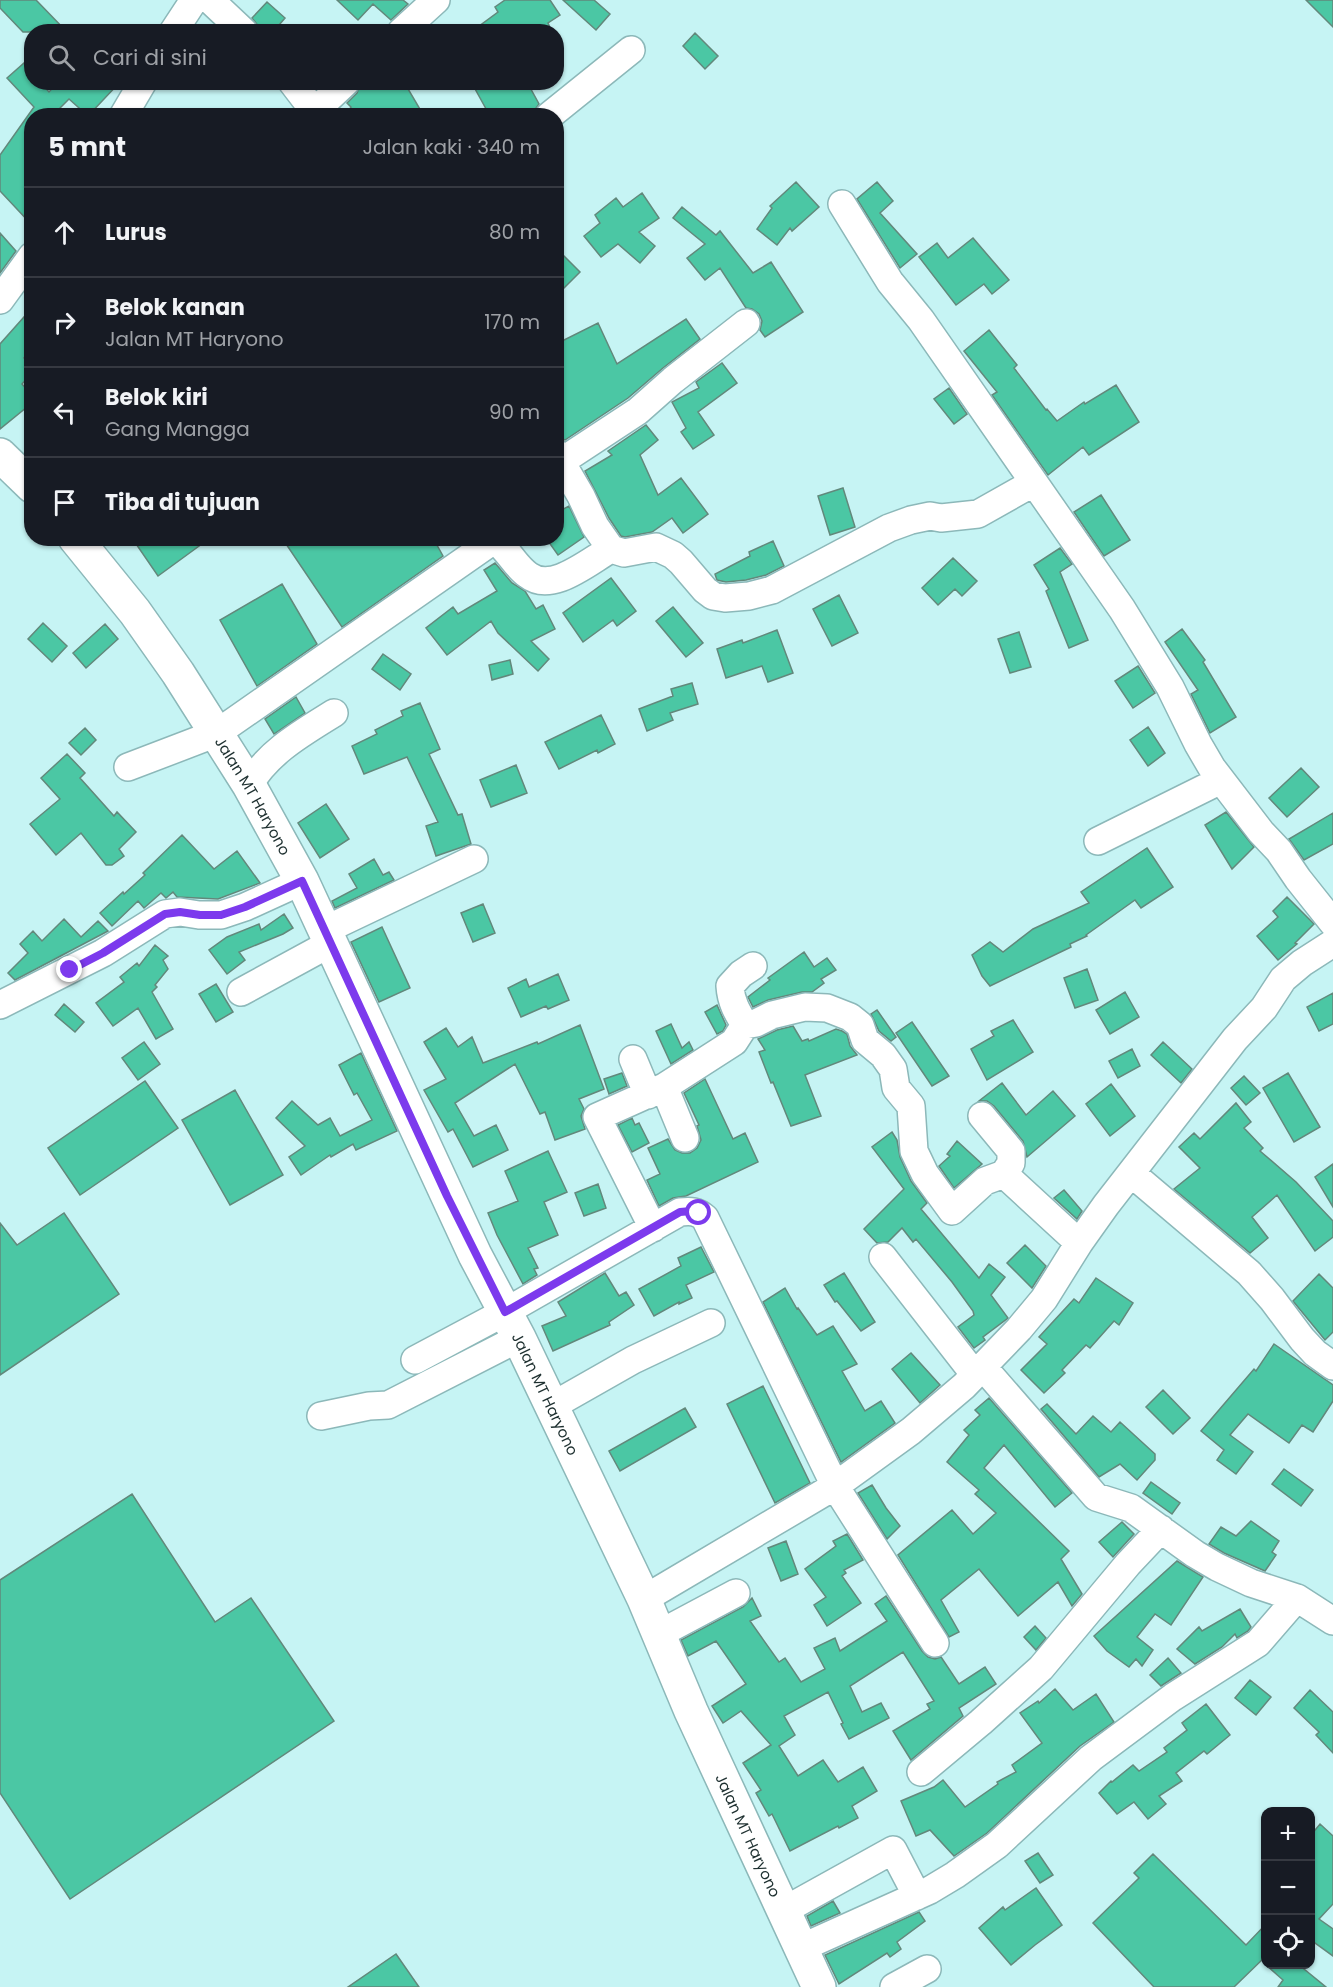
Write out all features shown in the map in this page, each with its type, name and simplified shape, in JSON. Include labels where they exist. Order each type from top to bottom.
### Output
[{"type":"main road","points":[[0,455],[24,478]]},
{"type":"main road","name":"Jalan MT Haryono","points":[[81,546],[161,646],[249,786],[302,881],[447,1196],[552,1406],[644,1599],[690,1711],[819,1987]]},
{"type":"street","points":[[178,24],[194,0]]},
{"type":"street","points":[[210,0],[236,24]]},
{"type":"street","points":[[409,24],[432,1]]},
{"type":"street","points":[[559,108],[631,50]]},
{"type":"street","points":[[128,108],[138,90]]},
{"type":"street","points":[[298,90],[312,108]]},
{"type":"street","points":[[321,108],[338,90]]},
{"type":"street","points":[[842,204],[891,282],[921,320],[1122,609],[1170,687],[1198,744],[1221,780],[1261,832],[1279,851],[1333,923]]},
{"type":"street","points":[[0,300],[24,267]]},
{"type":"street","points":[[564,454],[638,411],[673,380],[746,323]]},
{"type":"street","points":[[564,466],[595,526],[611,549],[624,553],[656,547],[673,555],[713,596],[725,598],[749,596],[772,590],[889,528],[930,516],[940,518],[978,514],[1033,483]]},
{"type":"street","points":[[128,767],[217,733],[485,546]]},
{"type":"street","points":[[502,546],[528,576],[542,582],[558,580],[611,549]]},
{"type":"street","points":[[249,786],[258,770],[278,751],[298,735],[334,713]]},
{"type":"street","points":[[1098,841],[1221,780]]},
{"type":"street","points":[[241,992],[328,937],[474,859]]},
{"type":"street","points":[[0,1005],[103,953],[165,914],[180,912],[221,915],[245,907],[302,881]]},
{"type":"street","points":[[644,1599],[835,1486],[911,1431],[979,1371],[1044,1299],[1079,1243],[1131,1173],[1235,1039],[1264,1008],[1283,979],[1302,963],[1333,943]]},
{"type":"street","points":[[745,1025],[734,1008],[730,986],[741,974],[753,966]]},
{"type":"street","points":[[653,1228],[597,1117],[656,1091],[734,1042],[745,1025],[756,1023],[772,1015],[805,1007],[827,1008],[850,1017],[860,1025],[865,1040],[883,1055],[893,1069],[896,1088],[911,1106],[914,1151],[926,1174],[952,1210],[985,1182],[1004,1174],[1011,1163],[1011,1151],[982,1116]]},
{"type":"street","points":[[633,1059],[685,1138]]},
{"type":"street","points":[[1131,1173],[1249,1273],[1302,1339],[1315,1353],[1333,1366]]},
{"type":"street","points":[[1004,1174],[1079,1243]]},
{"type":"street","points":[[321,1416],[369,1406],[388,1405],[512,1325],[653,1228],[680,1212],[699,1213],[705,1218],[835,1486],[935,1643]]},
{"type":"street","points":[[883,1257],[979,1371],[1091,1493],[1101,1500],[1131,1508],[1217,1567],[1251,1583],[1297,1598],[1333,1621]]},
{"type":"street","points":[[552,1406],[633,1360],[711,1323]]},
{"type":"street","points":[[415,1360],[512,1325]]},
{"type":"street","points":[[921,1772],[1041,1668],[1128,1564],[1161,1529]]},
{"type":"street","points":[[659,1634],[736,1593]]},
{"type":"street","points":[[801,1948],[916,1896],[955,1875],[997,1845],[1091,1758],[1173,1697],[1258,1643],[1297,1598]]},
{"type":"street","points":[[783,1911],[892,1850],[916,1896]]},
{"type":"street","points":[[894,1987],[927,1969]]},
{"type":"building","points":[[0,0],[36,0],[59,24],[24,24],[23,32],[0,8]]},
{"type":"building","points":[[337,0],[403,0],[408,4],[391,20],[373,4],[358,20]]},
{"type":"building","points":[[505,0],[550,0],[560,15],[548,24],[482,24],[498,12],[495,7]]},
{"type":"building","points":[[563,0],[594,0],[610,14],[596,30]]},
{"type":"building","points":[[1306,0],[1333,0],[1333,27]]},
{"type":"building","points":[[267,2],[285,18],[280,24],[257,24],[252,18]]},
{"type":"building","points":[[695,33],[718,56],[705,69],[683,46]]},
{"type":"building","points":[[24,63],[24,90],[47,90],[49,92],[51,90],[112,90],[96,108],[79,108],[69,99],[60,108],[33,108],[7,78]]},
{"type":"building","points":[[358,90],[409,90],[419,108],[350,108],[347,103]]},
{"type":"building","points":[[476,90],[531,90],[539,104],[536,108],[486,108]]},
{"type":"building","points":[[24,121],[24,216],[0,191],[0,155]]},
{"type":"building","points":[[796,182],[819,207],[792,231],[790,228],[777,245],[757,229],[772,208],[770,206]]},
{"type":"building","points":[[877,182],[893,201],[880,213],[917,254],[900,268],[857,199]]},
{"type":"building","points":[[642,193],[659,218],[639,232],[655,246],[640,263],[618,244],[601,257],[584,236],[600,223],[595,215],[616,198],[623,207]]},
{"type":"building","points":[[682,207],[716,235],[720,231],[753,273],[771,262],[803,312],[765,337],[760,330],[762,321],[759,314],[746,308],[720,268],[705,280],[687,258],[705,244],[673,218]]},
{"type":"building","points":[[0,233],[16,251],[0,273]]},
{"type":"building","points":[[973,238],[1009,280],[992,294],[984,284],[956,305],[919,257],[937,243],[948,258]]},
{"type":"building","points":[[564,256],[580,272],[564,288]]},
{"type":"building","points":[[24,317],[24,382],[22,384],[24,386],[24,410],[0,429],[0,344]]},
{"type":"building","points":[[686,319],[700,339],[628,398],[564,440],[564,340],[598,323],[617,364]]},
{"type":"building","points":[[989,330],[1017,365],[1014,368],[1057,421],[1084,402],[1085,404],[1116,385],[1139,422],[1089,455],[1083,447],[1048,475],[992,395],[997,392],[964,351]]},
{"type":"building","points":[[722,363],[737,383],[698,412],[714,435],[693,449],[681,432],[686,428],[672,402],[699,388],[696,382]]},
{"type":"building","points":[[949,388],[967,414],[954,424],[934,399]]},
{"type":"building","points":[[646,425],[658,440],[640,455],[658,495],[681,478],[708,514],[683,533],[672,518],[652,532],[621,536],[585,471],[612,455],[608,451]]},
{"type":"building","points":[[843,488],[855,527],[830,535],[818,496]]},
{"type":"building","points":[[1101,495],[1130,540],[1104,556],[1074,512]]},
{"type":"building","points":[[569,506],[584,537],[558,555],[552,546],[564,546],[564,509]]},
{"type":"building","points":[[773,541],[784,566],[766,575],[746,580],[726,582],[717,580],[715,574],[750,556],[749,552]]},
{"type":"building","points":[[137,546],[199,546],[158,576]]},
{"type":"building","points":[[287,546],[437,546],[443,556],[342,627]]},
{"type":"building","points":[[1060,548],[1072,564],[1060,572],[1088,640],[1069,648],[1046,591],[1049,589],[1034,565]]},
{"type":"building","points":[[953,558],[977,581],[962,596],[955,589],[938,605],[922,588]]},
{"type":"building","points":[[495,563],[512,583],[525,591],[536,609],[543,605],[555,629],[531,641],[549,659],[538,671],[498,633],[491,621],[447,655],[426,628],[453,607],[458,614],[497,591],[484,570]]},
{"type":"building","points":[[611,578],[636,611],[617,626],[613,620],[583,642],[563,613]]},
{"type":"building","points":[[282,584],[317,644],[257,686],[220,620]]},
{"type":"building","points":[[839,595],[858,633],[832,646],[813,609]]},
{"type":"building","points":[[673,607],[703,643],[686,657],[656,621]]},
{"type":"building","points":[[43,623],[67,646],[52,662],[28,639]]},
{"type":"building","points":[[105,624],[118,639],[86,668],[73,653]]},
{"type":"building","points":[[1182,629],[1205,660],[1203,662],[1236,717],[1210,733],[1191,694],[1198,690],[1165,642]]},
{"type":"building","points":[[777,630],[793,673],[768,682],[762,666],[726,678],[717,649],[742,640],[743,643]]},
{"type":"building","points":[[1019,632],[1031,667],[1010,673],[998,639]]},
{"type":"building","points":[[383,654],[411,674],[400,690],[372,669]]},
{"type":"building","points":[[510,660],[513,674],[492,680],[489,665]]},
{"type":"building","points":[[1138,666],[1155,693],[1133,708],[1115,681]]},
{"type":"building","points":[[692,683],[698,704],[670,713],[673,720],[647,731],[639,709],[673,696],[671,689]]},
{"type":"building","points":[[296,697],[305,713],[274,734],[265,719]]},
{"type":"building","points":[[420,703],[440,749],[429,754],[458,815],[462,814],[471,844],[436,856],[426,826],[438,822],[407,757],[364,774],[352,746],[377,734],[375,730],[403,716],[401,711]]},
{"type":"building","points":[[601,715],[615,744],[598,753],[597,750],[559,769],[545,742]]},
{"type":"building","points":[[1148,727],[1165,753],[1148,766],[1130,740]]},
{"type":"building","points":[[85,728],[96,740],[81,755],[69,743]]},
{"type":"building","points":[[67,754],[85,773],[80,778],[114,816],[117,812],[136,832],[119,849],[124,856],[112,865],[106,865],[81,833],[56,855],[30,824],[60,799],[41,778]]},
{"type":"building","points":[[516,765],[527,793],[491,807],[480,780]]},
{"type":"building","points":[[1301,768],[1319,787],[1287,817],[1269,798]]},
{"type":"building","points":[[326,804],[349,839],[320,858],[298,823]]},
{"type":"building","points":[[1226,812],[1254,847],[1232,869],[1205,825]]},
{"type":"building","points":[[1333,813],[1333,844],[1304,860],[1289,839]]},
{"type":"building","points":[[182,835],[214,869],[237,851],[260,883],[218,899],[177,897],[173,892],[166,898],[161,893],[144,908],[138,901],[112,926],[100,913],[145,875],[143,873]]},
{"type":"building","points":[[1147,848],[1173,887],[1141,908],[1135,900],[1087,936],[1070,944],[1071,947],[990,986],[982,976],[972,955],[990,942],[1003,952],[1033,929],[1089,903],[1081,892]]},
{"type":"building","points":[[374,859],[383,875],[389,872],[394,880],[335,908],[332,901],[357,888],[349,874]]},
{"type":"building","points":[[1287,897],[1314,924],[1295,943],[1297,944],[1278,960],[1257,936],[1278,917],[1273,911]]},
{"type":"building","points":[[483,904],[495,933],[473,942],[461,913]]},
{"type":"building","points":[[284,914],[293,928],[239,952],[245,960],[227,974],[209,950],[227,937],[259,924],[261,930]]},
{"type":"building","points":[[64,919],[81,937],[98,921],[108,931],[15,980],[8,973],[28,953],[20,944],[33,931],[42,941]]},
{"type":"building","points":[[382,927],[410,988],[379,1002],[351,942]]},
{"type":"building","points":[[155,945],[168,956],[163,960],[168,969],[152,992],[173,1029],[156,1039],[138,1008],[113,1026],[96,1003],[124,982],[120,977],[137,963],[139,966]]},
{"type":"building","points":[[804,952],[814,967],[827,958],[836,970],[821,979],[824,983],[812,992],[768,1000],[753,1007],[748,997],[770,980],[768,978]]},
{"type":"building","points":[[1087,969],[1098,1000],[1075,1008],[1064,978]]},
{"type":"building","points":[[558,974],[569,1000],[548,1009],[546,1006],[521,1017],[508,988],[526,979],[529,987]]},
{"type":"building","points":[[216,984],[233,1012],[216,1022],[199,994]]},
{"type":"building","points":[[1125,992],[1139,1017],[1110,1034],[1096,1010]]},
{"type":"building","points":[[1333,993],[1333,1024],[1319,1031],[1307,1007]]},
{"type":"building","points":[[64,1004],[84,1022],[75,1032],[55,1015]]},
{"type":"building","points":[[717,1005],[726,1025],[723,1031],[717,1034],[705,1012]]},
{"type":"building","points":[[877,1010],[896,1037],[891,1041],[879,1031],[871,1014]]},
{"type":"building","points":[[1013,1020],[1033,1052],[987,1080],[971,1049],[994,1036],[991,1031]]},
{"type":"building","points":[[912,1022],[949,1076],[932,1086],[896,1033]]},
{"type":"building","points":[[671,1024],[682,1048],[689,1042],[693,1050],[671,1064],[656,1031]]},
{"type":"building","points":[[580,1025],[604,1089],[579,1099],[584,1109],[581,1116],[585,1129],[555,1140],[545,1112],[540,1114],[515,1064],[455,1103],[474,1136],[496,1125],[508,1150],[473,1167],[453,1129],[448,1132],[424,1090],[446,1079],[424,1042],[446,1028],[458,1047],[472,1037],[483,1063],[537,1042],[538,1044]]},
{"type":"building","points":[[793,1026],[802,1041],[808,1039],[809,1041],[836,1029],[842,1031],[847,1034],[850,1046],[857,1055],[805,1075],[821,1116],[791,1126],[759,1052],[765,1050],[758,1039],[777,1030]]},
{"type":"building","points":[[144,1042],[160,1064],[138,1080],[122,1058]]},
{"type":"building","points":[[1163,1042],[1192,1069],[1181,1083],[1151,1055]]},
{"type":"building","points":[[1132,1049],[1140,1066],[1118,1078],[1109,1061]]},
{"type":"building","points":[[361,1053],[397,1131],[356,1150],[353,1144],[331,1157],[330,1155],[301,1175],[289,1157],[305,1146],[276,1118],[292,1101],[318,1125],[330,1118],[340,1136],[372,1120],[357,1093],[354,1095],[339,1065]]},
{"type":"building","points":[[622,1073],[627,1086],[609,1094],[604,1079]]},
{"type":"building","points":[[1288,1073],[1320,1127],[1294,1142],[1263,1088]]},
{"type":"building","points":[[1244,1076],[1260,1093],[1246,1105],[1231,1088]]},
{"type":"building","points":[[705,1079],[733,1139],[745,1133],[758,1162],[686,1196],[673,1198],[659,1206],[647,1180],[660,1174],[648,1148],[668,1139],[675,1150],[682,1153],[690,1153],[697,1148],[701,1140],[697,1126],[699,1125],[684,1093]]},
{"type":"building","points":[[145,1081],[178,1128],[80,1195],[48,1148]]},
{"type":"building","points":[[1002,1083],[1026,1115],[1053,1091],[1075,1116],[1027,1157],[1023,1141],[994,1106],[987,1101],[979,1101]]},
{"type":"building","points":[[1111,1084],[1135,1116],[1110,1136],[1086,1104]]},
{"type":"building","points":[[235,1090],[283,1175],[230,1205],[182,1120]]},
{"type":"building","points":[[1236,1103],[1251,1122],[1244,1128],[1263,1148],[1260,1151],[1296,1182],[1333,1221],[1333,1237],[1315,1251],[1277,1195],[1252,1217],[1268,1238],[1250,1253],[1174,1189],[1200,1168],[1179,1147],[1194,1133],[1200,1139]]},
{"type":"building","points":[[632,1118],[635,1125],[639,1123],[649,1143],[632,1152],[618,1125]]},
{"type":"building","points":[[892,1132],[911,1181],[927,1203],[921,1209],[979,1278],[989,1264],[1005,1277],[991,1295],[1008,1318],[983,1337],[985,1340],[974,1348],[958,1327],[974,1315],[973,1311],[916,1239],[913,1242],[902,1228],[888,1242],[877,1243],[864,1229],[904,1189],[872,1147]]},
{"type":"building","points":[[957,1141],[982,1164],[954,1188],[939,1166],[950,1156],[947,1154]]},
{"type":"building","points":[[548,1151],[567,1192],[544,1202],[558,1235],[528,1248],[538,1268],[534,1269],[537,1275],[523,1284],[488,1213],[518,1201],[505,1171]]},
{"type":"building","points":[[1333,1164],[1333,1207],[1315,1177]]},
{"type":"building","points":[[598,1184],[606,1208],[584,1216],[575,1193]]},
{"type":"building","points":[[1064,1190],[1082,1211],[1077,1219],[1054,1198]]},
{"type":"building","points":[[64,1213],[119,1294],[0,1375],[0,1223],[17,1245]]},
{"type":"building","points":[[1025,1245],[1046,1266],[1032,1288],[1007,1263]]},
{"type":"building","points":[[701,1247],[714,1272],[686,1285],[692,1298],[679,1304],[679,1302],[654,1316],[639,1289],[681,1266],[678,1258]]},
{"type":"building","points":[[605,1273],[619,1296],[626,1292],[634,1305],[609,1322],[610,1325],[553,1351],[542,1326],[566,1316],[558,1302]]},
{"type":"building","points":[[844,1273],[875,1322],[861,1331],[837,1301],[835,1302],[824,1285]]},
{"type":"building","points":[[1319,1274],[1333,1288],[1333,1332],[1325,1340],[1293,1301]]},
{"type":"building","points":[[1096,1278],[1133,1303],[1119,1325],[1114,1321],[1090,1348],[1086,1345],[1062,1370],[1065,1373],[1044,1393],[1021,1370],[1047,1344],[1039,1337],[1074,1299],[1079,1303]]},
{"type":"building","points":[[785,1288],[797,1309],[817,1335],[833,1326],[857,1364],[842,1371],[865,1411],[881,1401],[895,1423],[841,1462],[763,1302]]},
{"type":"building","points":[[1274,1344],[1333,1385],[1333,1401],[1313,1432],[1302,1425],[1289,1443],[1248,1414],[1230,1435],[1253,1452],[1236,1474],[1217,1460],[1224,1450],[1201,1431],[1254,1369],[1256,1371]]},
{"type":"building","points":[[911,1353],[940,1385],[920,1403],[892,1369]]},
{"type":"building","points":[[763,1386],[810,1483],[775,1503],[727,1404]]},
{"type":"building","points":[[1163,1390],[1190,1418],[1173,1434],[1146,1407]]},
{"type":"building","points":[[989,1398],[1072,1493],[1055,1507],[1004,1445],[984,1468],[1069,1551],[1061,1559],[1082,1594],[1072,1606],[1058,1582],[1018,1616],[979,1569],[941,1600],[959,1632],[949,1637],[898,1555],[952,1510],[973,1534],[996,1513],[975,1494],[979,1490],[947,1462],[969,1435],[964,1430],[980,1415],[975,1410]]},
{"type":"building","points":[[1047,1404],[1076,1434],[1093,1416],[1111,1432],[1120,1422],[1155,1454],[1155,1460],[1137,1480],[1120,1464],[1099,1477],[1041,1409]]},
{"type":"building","points":[[685,1408],[696,1427],[620,1471],[609,1451]]},
{"type":"building","points":[[1284,1469],[1313,1490],[1301,1506],[1272,1484]]},
{"type":"building","points":[[1151,1482],[1180,1503],[1172,1514],[1143,1493]]},
{"type":"building","points":[[872,1485],[900,1526],[887,1539],[858,1493]]},
{"type":"building","points":[[132,1494],[215,1622],[251,1598],[334,1721],[70,1899],[0,1793],[0,1580]]},
{"type":"building","points":[[1251,1521],[1279,1541],[1272,1552],[1276,1555],[1265,1571],[1209,1544],[1221,1527],[1236,1536]]},
{"type":"building","points":[[1122,1522],[1134,1534],[1113,1557],[1099,1542]]},
{"type":"building","points":[[847,1534],[863,1560],[844,1570],[846,1573],[842,1576],[861,1603],[827,1626],[814,1605],[826,1597],[805,1569],[836,1546],[833,1541]]},
{"type":"building","points":[[786,1541],[798,1574],[781,1581],[768,1548]]},
{"type":"building","points":[[1177,1561],[1203,1577],[1171,1625],[1155,1614],[1137,1637],[1153,1650],[1142,1666],[1136,1659],[1129,1667],[1107,1651],[1094,1636]]},
{"type":"building","points":[[886,1596],[922,1651],[928,1657],[935,1659],[941,1657],[959,1684],[985,1667],[996,1684],[959,1708],[963,1716],[911,1760],[893,1731],[930,1709],[927,1704],[934,1701],[903,1652],[850,1686],[862,1712],[881,1703],[889,1718],[849,1739],[828,1692],[784,1716],[795,1735],[779,1746],[798,1776],[823,1760],[838,1782],[863,1767],[877,1791],[852,1806],[858,1818],[790,1851],[772,1814],[769,1816],[756,1793],[761,1790],[743,1763],[771,1745],[741,1711],[723,1723],[712,1706],[746,1684],[716,1641],[688,1656],[681,1640],[743,1607],[752,1598],[761,1616],[750,1621],[779,1662],[785,1658],[801,1682],[825,1669],[814,1648],[835,1638],[840,1651],[887,1621],[875,1604]]},
{"type":"building","points":[[1240,1609],[1251,1627],[1237,1638],[1235,1634],[1222,1647],[1195,1664],[1177,1649],[1199,1627],[1202,1631]]},
{"type":"building","points":[[1035,1626],[1046,1638],[1036,1650],[1024,1637]]},
{"type":"building","points":[[1168,1658],[1181,1673],[1161,1686],[1150,1675]]},
{"type":"building","points":[[1250,1680],[1271,1697],[1256,1715],[1235,1698]]},
{"type":"building","points":[[1055,1689],[1073,1710],[1096,1694],[1114,1722],[1080,1746],[987,1833],[954,1856],[930,1830],[916,1836],[901,1801],[934,1787],[943,1780],[965,1807],[998,1784],[997,1782],[1016,1772],[1012,1765],[1042,1743],[1020,1713],[1038,1701],[1039,1703]]},
{"type":"building","points":[[1310,1690],[1333,1712],[1333,1753],[1316,1735],[1319,1732],[1294,1708]]},
{"type":"building","points":[[1206,1704],[1230,1735],[1207,1754],[1204,1751],[1176,1773],[1182,1781],[1159,1796],[1166,1804],[1148,1819],[1134,1802],[1117,1814],[1099,1793],[1133,1765],[1139,1771],[1167,1752],[1164,1748],[1187,1730],[1182,1723]]},
{"type":"building","points":[[1320,1824],[1333,1836],[1333,1904],[1319,1919],[1333,1929],[1333,1956],[1315,1943],[1315,1830]]},
{"type":"building","points":[[1038,1853],[1053,1875],[1040,1883],[1025,1861]]},
{"type":"building","points":[[1153,1854],[1246,1945],[1261,1929],[1261,1961],[1234,1987],[1154,1987],[1093,1923],[1139,1878],[1134,1873]]},
{"type":"building","points":[[1036,1888],[1062,1925],[1011,1965],[979,1928],[1003,1907],[1005,1910]]},
{"type":"building","points":[[833,1901],[840,1913],[811,1926],[807,1916]]},
{"type":"building","points":[[919,1912],[925,1921],[897,1942],[901,1949],[890,1957],[887,1953],[839,1984],[825,1955]]},
{"type":"building","points":[[396,1954],[419,1987],[348,1987]]},
{"type":"building","points":[[1271,1969],[1304,1969],[1326,1987],[1278,1987],[1283,1980]]},
{"type":"route","points":[[70,970],[127,939],[165,914],[180,912],[221,915],[245,907],[302,881],[447,1196],[505,1312],[680,1212],[699,1213]]}]
